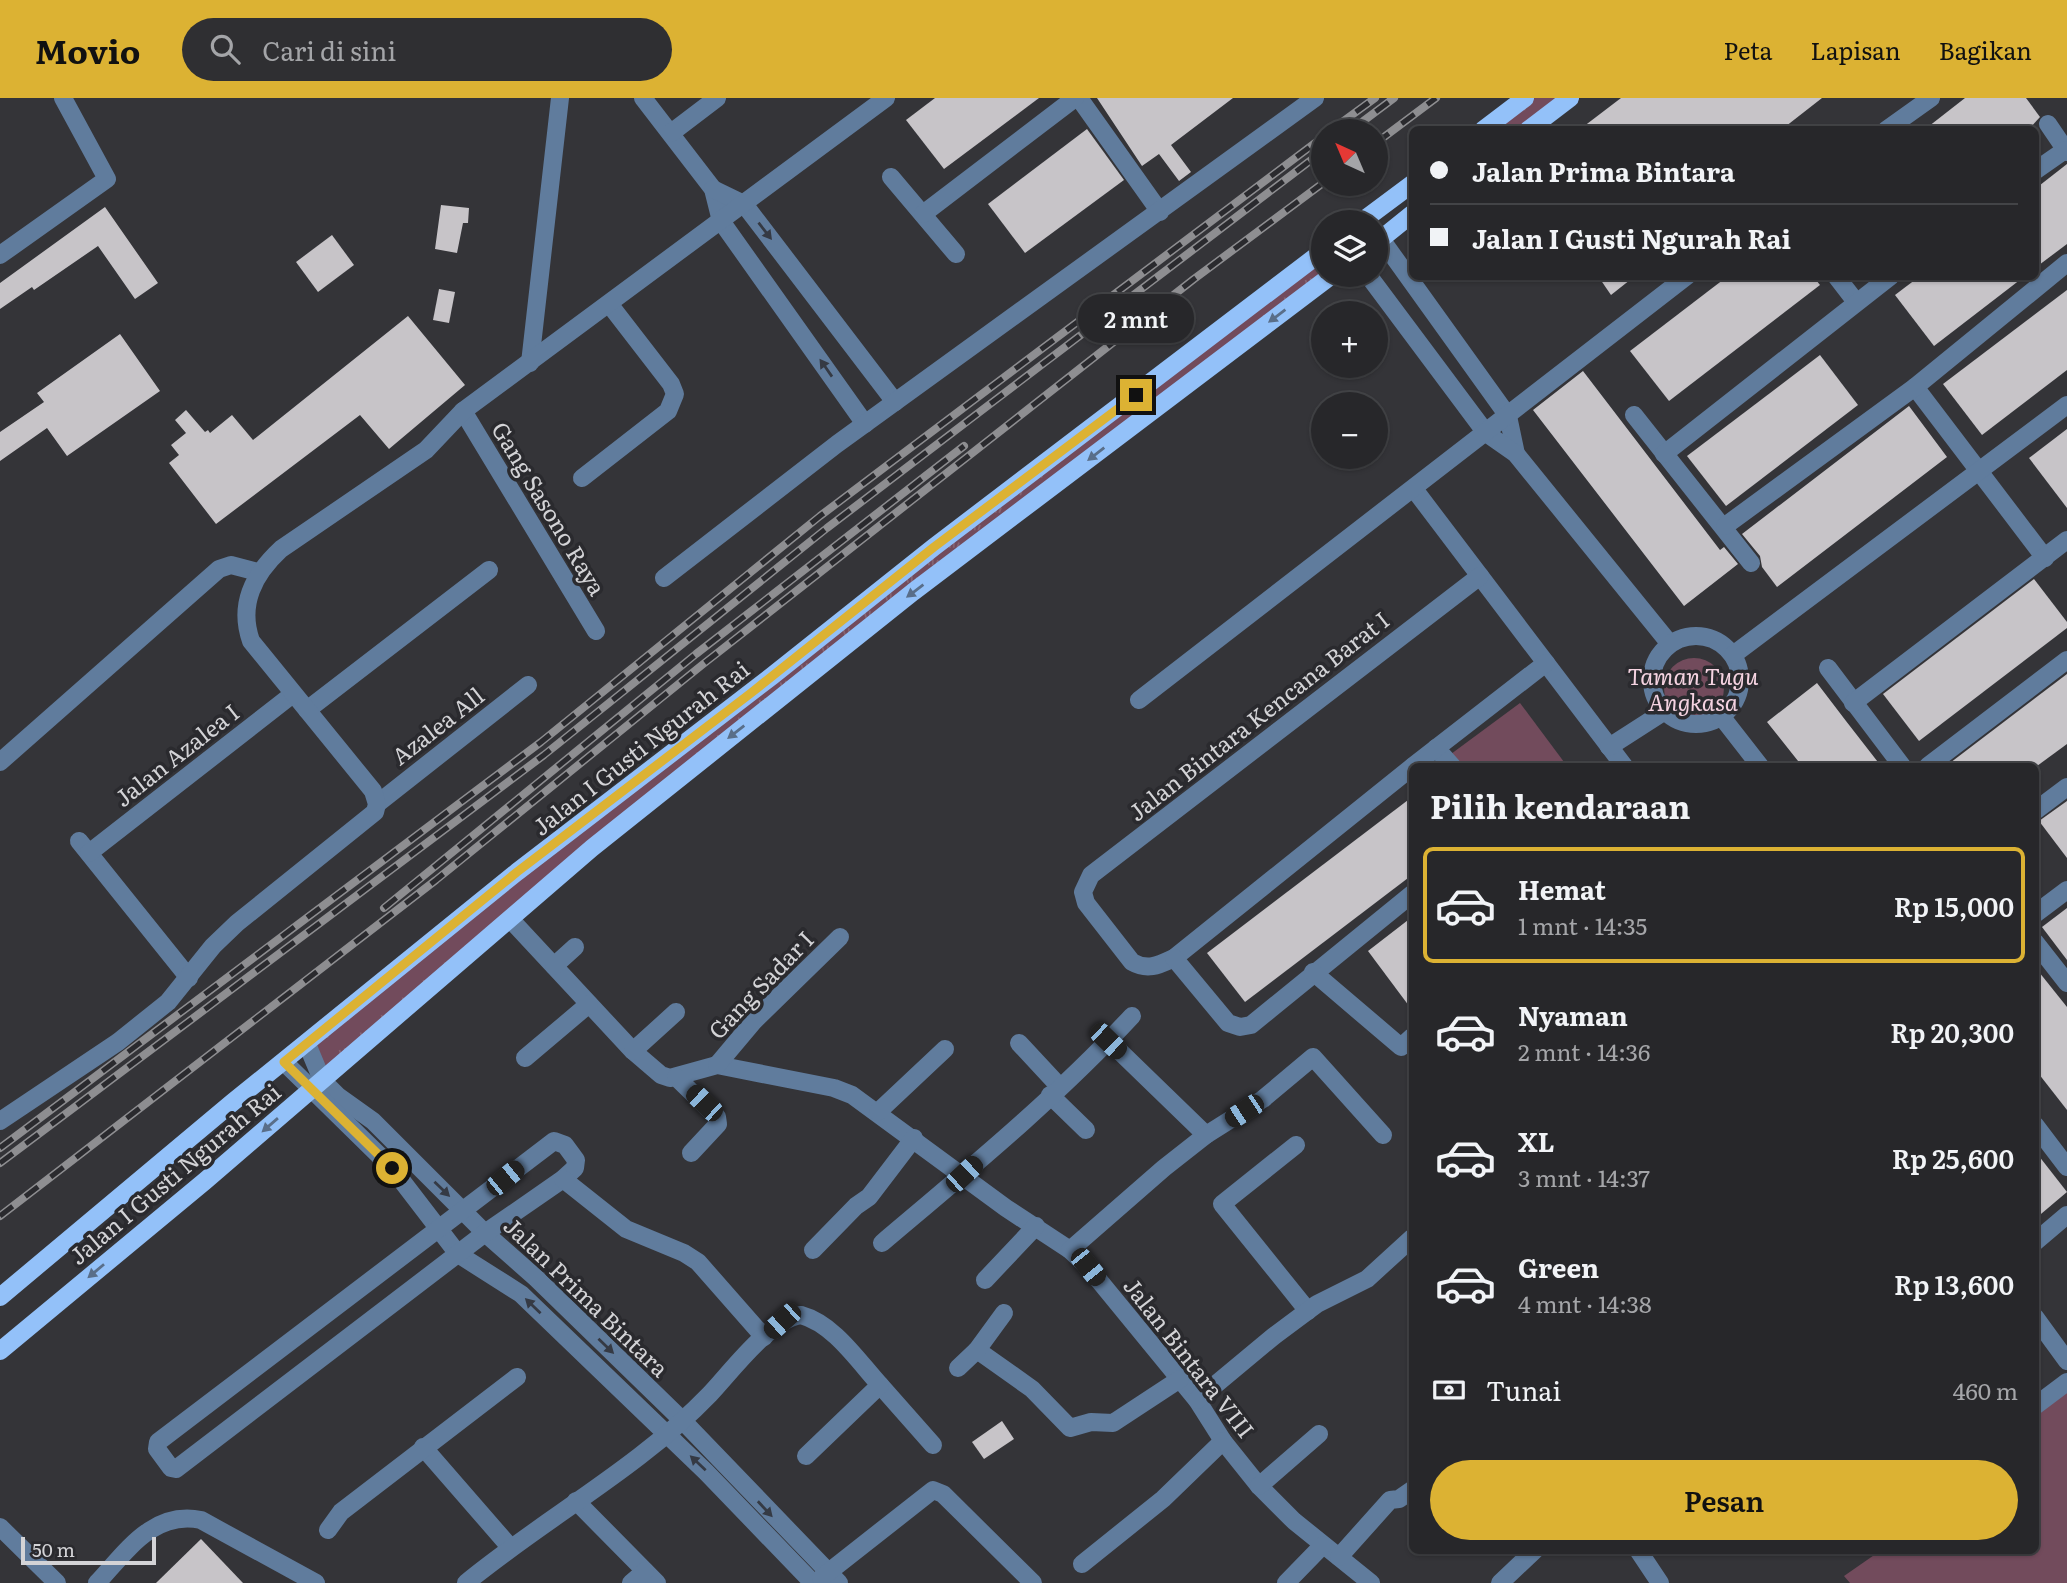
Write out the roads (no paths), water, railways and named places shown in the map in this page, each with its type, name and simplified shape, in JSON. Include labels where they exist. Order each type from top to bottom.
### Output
[{"type":"main road","points":[[1488,126],[1525,98],[1535,125],[1570,98]]},
{"type":"main road","points":[[1377,210],[1409,186]]},
{"type":"main road","points":[[1388,233],[1409,216]]},
{"type":"main road","name":"Jalan I Gusti Ngurah Rai","points":[[0,1297],[233,1101],[517,872],[751,693],[934,547],[1311,260]]},
{"type":"main road","name":"Jalan I Gusti Ngurah Rai","points":[[0,1351],[511,920],[592,848],[735,733],[1316,287]]},
{"type":"main road","points":[[1176,365],[1188,383]]},
{"type":"street","points":[[0,255],[107,179],[63,98]]},
{"type":"street","points":[[530,363],[560,98]]},
{"type":"street","points":[[643,98],[711,187],[721,221],[865,424]]},
{"type":"street","points":[[671,133],[717,98]]},
{"type":"street","points":[[377,804],[373,791],[260,657],[246,629],[247,597],[258,572],[281,550],[426,450],[463,411],[610,305],[886,98]]},
{"type":"street","points":[[923,214],[1077,98],[1160,212]]},
{"type":"street","points":[[664,578],[865,424],[1315,98]]},
{"type":"street","points":[[1892,126],[1931,98]]},
{"type":"street","points":[[2039,169],[2066,151],[2048,124]]},
{"type":"street","points":[[891,177],[956,254]]},
{"type":"street","points":[[711,187],[744,204],[895,402]]},
{"type":"street","points":[[1388,253],[1409,279]]},
{"type":"street","points":[[1725,526],[1915,387],[2067,263]]},
{"type":"street","points":[[1410,280],[1508,416],[1516,454]]},
{"type":"street","points":[[1139,700],[1682,280]]},
{"type":"street","points":[[1839,280],[1856,302]]},
{"type":"street","points":[[1664,454],[1886,280]]},
{"type":"street","points":[[1378,287],[1486,433],[1516,454],[1670,644]]},
{"type":"street","points":[[1404,319],[1427,301]]},
{"type":"street","points":[[582,478],[667,411],[675,394],[671,384],[610,305]]},
{"type":"street","points":[[1915,387],[2045,558]]},
{"type":"street","points":[[1733,655],[2067,405]]},
{"type":"street","name":"Gang Sasono Raya","points":[[463,411],[596,631]]},
{"type":"street","points":[[1634,415],[1725,526],[1751,564]]},
{"type":"street","points":[[1414,489],[1621,763]]},
{"type":"street","points":[[1853,704],[2067,540]]},
{"type":"street","points":[[0,762],[43,721],[219,569],[231,565],[258,572]]},
{"type":"street","points":[[307,710],[489,570]]},
{"type":"street","name":"Jalan Bintara Kencana Barat I","points":[[1174,958],[1150,968],[1140,967],[1132,962],[1086,903],[1083,892],[1091,875],[1480,576]]},
{"type":"street","points":[[1704,637],[1723,645],[1733,655],[1738,668],[1737,695],[1721,716],[1692,724],[1677,720],[1665,711],[1656,699],[1652,684],[1653,669],[1670,644],[1683,638],[1704,637]]},
{"type":"street","points":[[1932,763],[2067,660]]},
{"type":"street","points":[[1418,763],[1546,663]]},
{"type":"street","points":[[1828,668],[1900,763]]},
{"type":"street","name":"Azalea All","points":[[0,1121],[118,1042],[168,1002],[213,946],[237,923],[375,812],[377,804],[528,685]]},
{"type":"street","name":"Jalan Azalea I","points":[[188,978],[84,847],[293,694]]},
{"type":"street","points":[[1609,747],[1665,711]]},
{"type":"street","points":[[1721,716],[1758,763]]},
{"type":"street","points":[[1436,748],[1449,763]]},
{"type":"street","points":[[1409,770],[1174,958],[1223,1019],[1240,1027],[1251,1025],[1409,896]]},
{"type":"street","points":[[2039,808],[2067,787]]},
{"type":"street","points":[[2039,911],[2067,890]]},
{"type":"street","points":[[511,920],[633,1051],[661,1075],[676,1077],[717,1116],[718,1124],[691,1153]]},
{"type":"street","name":"Gang Sadar I","points":[[717,1065],[754,1021],[840,937]]},
{"type":"street","points":[[554,966],[575,947]]},
{"type":"street","points":[[2039,947],[2067,983]]},
{"type":"street","points":[[1313,972],[1401,1047],[1409,1040]]},
{"type":"street","points":[[525,1058],[589,1004]]},
{"type":"street","points":[[633,1051],[676,1012]]},
{"type":"street","points":[[881,1243],[964,1174],[1132,1016]]},
{"type":"street","points":[[1108,1041],[1206,1135]]},
{"type":"street","points":[[1019,1043],[1086,1130]]},
{"type":"street","name":"Jalan Prima Bintara","points":[[307,1044],[317,1084],[392,1168],[438,1232],[458,1254],[521,1294],[824,1580]]},
{"type":"street","points":[[878,1112],[945,1049]]},
{"type":"street","points":[[1070,1250],[1206,1135],[1263,1098],[1312,1057],[1383,1135]]},
{"type":"street","name":"Jalan Prima Bintara","points":[[284,1062],[373,1121],[485,1233],[684,1422],[824,1580]]},
{"type":"street","name":"Jalan Bintara VIII","points":[[676,1077],[717,1065],[835,1088],[878,1112],[1006,1208],[1070,1250],[1088,1267],[1197,1400],[1223,1441],[1259,1486],[1294,1521],[1369,1582]]},
{"type":"street","points":[[2039,1130],[2067,1167]]},
{"type":"street","points":[[813,1250],[856,1206],[869,1198],[914,1138]]},
{"type":"street","points":[[554,1141],[565,1145],[576,1160],[575,1168],[563,1180],[485,1233],[176,1469],[171,1468],[157,1449],[158,1442],[465,1211],[545,1145],[554,1141]]},
{"type":"street","points":[[1296,1145],[1222,1204],[1308,1311]]},
{"type":"street","points":[[563,1180],[626,1229],[684,1253],[698,1262],[764,1337]]},
{"type":"street","points":[[2039,1239],[2067,1215]]},
{"type":"street","points":[[985,1280],[1036,1226]]},
{"type":"street","points":[[1197,1400],[1308,1311],[1367,1279],[1409,1241]]},
{"type":"street","points":[[958,1368],[977,1350],[1004,1313]]},
{"type":"street","points":[[466,1583],[510,1547],[684,1422],[764,1337],[791,1316],[808,1317],[838,1339],[933,1445]]},
{"type":"street","points":[[2039,1322],[2067,1361]]},
{"type":"street","points":[[977,1350],[1032,1389],[1067,1426],[1075,1427],[1091,1422],[1113,1423],[1180,1379]]},
{"type":"street","points":[[328,1530],[341,1512],[517,1377]]},
{"type":"street","points":[[2039,1403],[2067,1382]]},
{"type":"street","points":[[806,1456],[880,1385]]},
{"type":"street","points":[[1259,1486],[1319,1434]]},
{"type":"street","points":[[1082,1564],[1163,1499],[1223,1441]]},
{"type":"street","points":[[423,1447],[510,1547]]},
{"type":"street","points":[[824,1580],[933,1490],[943,1494],[1033,1583]]},
{"type":"street","points":[[1339,1557],[1390,1500],[1399,1499],[1409,1492]]},
{"type":"street","points":[[576,1501],[651,1577],[631,1583]]},
{"type":"street","points":[[97,1583],[142,1535],[166,1521],[188,1517],[201,1520],[316,1583]]},
{"type":"street","points":[[0,1527],[57,1583]]},
{"type":"street","points":[[1286,1583],[1323,1545]]},
{"type":"street","points":[[1500,1583],[1531,1554]]},
{"type":"street","points":[[1641,1554],[1660,1583]]},
{"type":"railway","points":[[1346,119],[1375,98]]},
{"type":"railway","points":[[1366,119],[1394,98]]},
{"type":"railway","points":[[1388,134],[1436,98]]},
{"type":"railway","points":[[0,1148],[541,742],[820,516],[1311,146]]},
{"type":"railway","points":[[0,1163],[544,755],[827,528],[1311,160]]},
{"type":"railway","points":[[0,1216],[436,880],[702,665],[1194,279],[1311,192]]},
{"type":"railway","points":[[384,908],[696,654],[964,446]]},
{"type":"park label","name":"Taman Tugu Angkasa","points":[[1693,688]]}]
